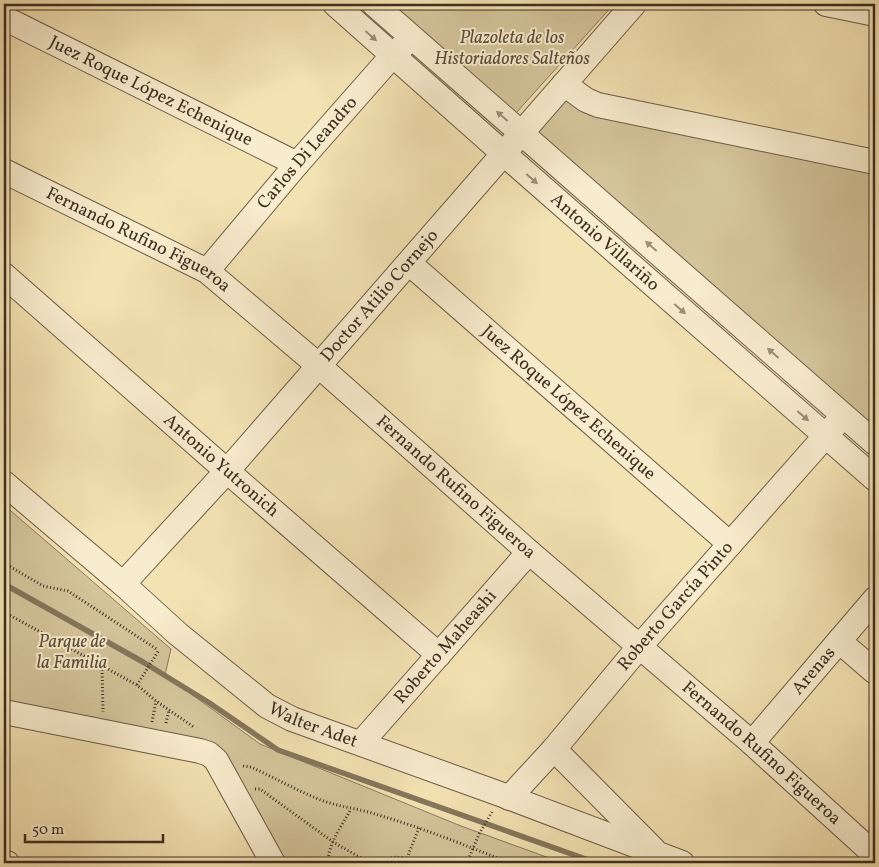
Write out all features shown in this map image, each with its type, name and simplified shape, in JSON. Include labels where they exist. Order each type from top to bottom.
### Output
[{"type":"street","name":"Antonio Villariño","points":[[335,4],[875,480]]},
{"type":"street","name":"Antonio Villariño","points":[[374,4],[875,443]]},
{"type":"street","name":"Doctor Atilio Cornejo","points":[[123,584],[227,471],[634,4]]},
{"type":"street","points":[[826,4],[875,14]]},
{"type":"street","name":"Juez Roque López Echenique","points":[[4,18],[297,164]]},
{"type":"street","name":"Carlos Di Leandro","points":[[207,271],[297,164],[393,55],[412,37]]},
{"type":"street","points":[[564,84],[586,100],[598,105],[875,162]]},
{"type":"street","name":"Fernando Rufino Figueroa","points":[[4,172],[207,271],[318,365],[529,552],[752,743],[875,855]]},
{"type":"street","name":"Juez Roque López Echenique","points":[[409,263],[730,544]]},
{"type":"street","name":"Antonio Yutronich","points":[[4,275],[439,655]]},
{"type":"street","name":"Roberto García Pinto","points":[[509,798],[554,749],[640,646],[843,415]]},
{"type":"street","name":"Walter Adet","points":[[4,483],[123,584],[178,634],[267,706],[292,719],[682,863]]},
{"type":"street","name":"Roberto Maheashi","points":[[360,743],[529,552]]},
{"type":"street","name":"Arenas","points":[[752,743],[875,599]]},
{"type":"street","points":[[839,641],[875,672]]},
{"type":"street","points":[[4,712],[200,751],[226,762],[273,863]]},
{"type":"street","points":[[554,749],[658,854]]},
{"type":"path","points":[[4,563],[43,586],[68,591],[158,650],[137,685]]},
{"type":"path","points":[[4,612],[137,685],[156,701],[198,730]]},
{"type":"path","points":[[102,665],[103,715]]},
{"type":"path","points":[[152,723],[156,701]]},
{"type":"path","points":[[165,726],[169,710]]},
{"type":"path","points":[[226,762],[251,767],[317,799],[351,809],[363,810],[419,828],[510,863]]},
{"type":"path","points":[[254,788],[260,789],[333,842],[370,863]]},
{"type":"path","points":[[328,863],[328,855],[333,842],[351,809]]},
{"type":"path","points":[[467,863],[479,834],[491,813]]},
{"type":"path","points":[[407,858],[419,828]]},
{"type":"path","points":[[382,863],[396,857],[407,858],[415,863]]},
{"type":"green space","name":"Plazoleta de los Historiadores Salteños","points":[[392,4],[614,4],[516,113]]},
{"type":"green space","name":"Plazoleta de los Historiadores Salteños","points":[[564,84],[875,161],[875,443],[522,134]]},
{"type":"green space","name":"Parque de la Familia","points":[[4,505],[171,649],[165,675],[260,744],[461,826],[563,863],[279,863],[230,766],[4,710]]},
{"type":"waterway","points":[[4,584],[143,662],[208,702],[278,750],[597,863]]}]
